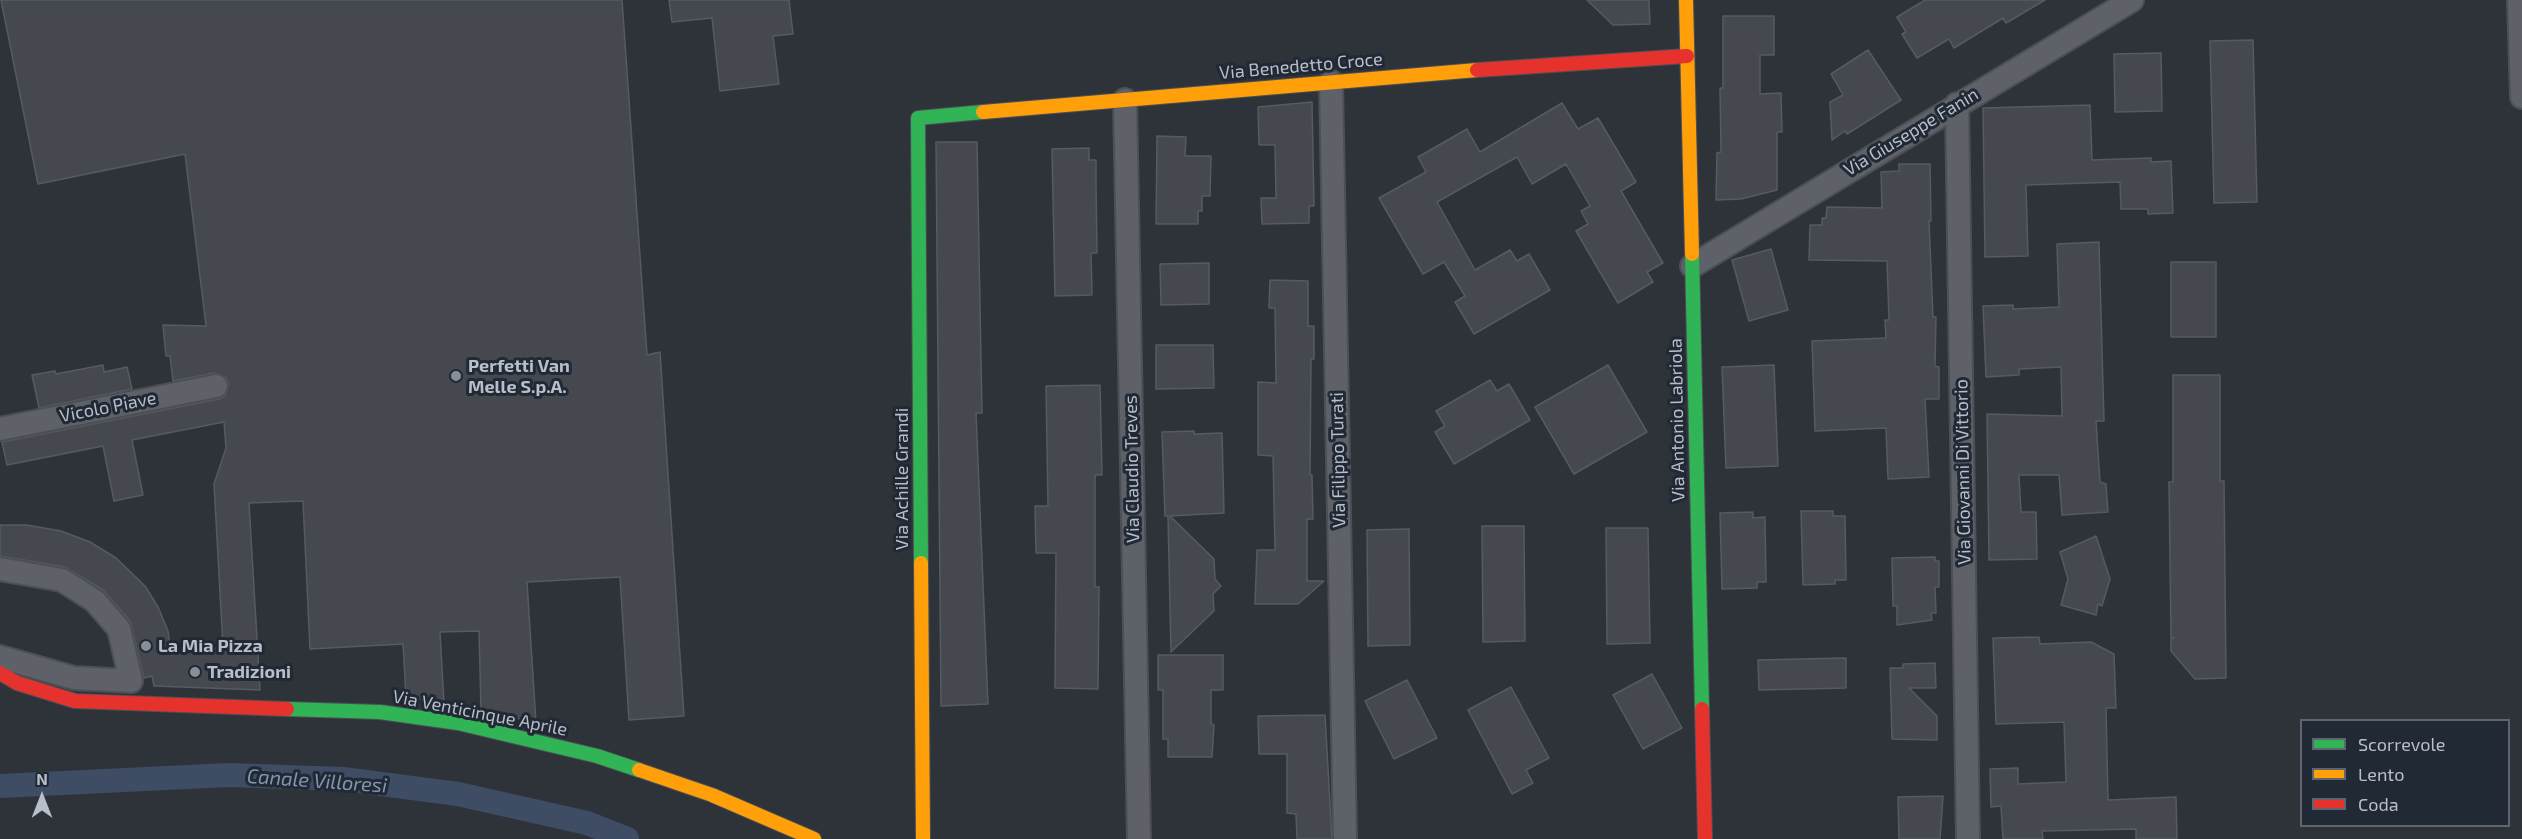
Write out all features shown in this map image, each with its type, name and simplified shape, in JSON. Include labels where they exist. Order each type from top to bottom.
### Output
[{"type":"street","name":"Via Antonio Labriola","points":[[1686,0],[1705,839]]},
{"type":"street","name":"Via Giuseppe Fanin","points":[[1692,266],[2132,0]]},
{"type":"street","points":[[2519,0],[2522,97]]},
{"type":"street","name":"Via Benedetto Croce","points":[[918,118],[1331,82],[1687,56]]},
{"type":"street","name":"Via Filippo Turati","points":[[1331,82],[1345,839]]},
{"type":"street","name":"Via Claudio Treves","points":[[1125,100],[1139,839]]},
{"type":"street","name":"Via Giovanni Di Vittorio","points":[[1957,104],[1968,839]]},
{"type":"street","name":"Via Achille Grandi","points":[[918,118],[923,839]]},
{"type":"street","name":"Vicolo Piave","points":[[0,429],[216,386]]},
{"type":"street","points":[[0,569],[62,580],[95,601],[119,629],[131,681],[74,678],[0,657]]},
{"type":"street","name":"Via Venticinque Aprile","points":[[0,673],[17,683],[75,701],[380,712],[458,723],[597,756],[712,795],[814,839]]},
{"type":"street","name":"Via Venticinque Aprile","points":[[0,685],[17,683]]},
{"type":"building","name":"Perfetti Van Melle S.p.A.","points":[[1,0],[622,0],[647,355],[660,352],[684,716],[629,720],[620,577],[527,582],[536,723],[481,710],[479,631],[440,632],[444,703],[406,697],[403,644],[310,649],[303,501],[249,503],[260,690],[154,686],[152,676],[144,678],[130,621],[103,590],[65,567],[0,556],[0,525],[27,525],[61,531],[90,542],[116,558],[145,586],[158,607],[168,631],[171,655],[223,647],[214,484],[226,448],[224,422],[132,440],[143,495],[114,501],[103,446],[7,465],[2,442],[219,399],[225,396],[229,384],[226,377],[214,373],[173,381],[170,356],[166,356],[163,325],[206,326],[185,154],[38,184]]},
{"type":"building","points":[[669,0],[789,0],[793,34],[773,36],[779,84],[720,91],[712,18],[672,22]]},
{"type":"building","points":[[1587,0],[1649,0],[1650,24],[1613,25]]},
{"type":"building","points":[[1925,0],[2045,0],[2006,23],[2003,18],[1954,48],[1949,39],[1917,58],[1902,34],[1906,32],[1897,17]]},
{"type":"building","points":[[1723,16],[1774,16],[1774,55],[1760,55],[1760,94],[1781,93],[1782,132],[1777,132],[1777,190],[1741,199],[1716,200],[1717,153],[1721,152],[1720,88],[1723,88]]},
{"type":"building","points":[[2253,40],[2257,202],[2214,203],[2210,41]]},
{"type":"building","points":[[1868,50],[1901,100],[1847,134],[1845,131],[1832,140],[1830,102],[1843,95],[1831,74]]},
{"type":"building","points":[[2161,53],[2162,111],[2115,112],[2114,54]]},
{"type":"building","points":[[1312,102],[1314,206],[1309,206],[1309,223],[1262,224],[1261,198],[1276,198],[1275,145],[1259,145],[1258,107]]},
{"type":"building","points":[[1562,103],[1578,129],[1598,118],[1636,182],[1621,191],[1663,263],[1647,272],[1653,282],[1618,303],[1576,231],[1588,224],[1581,211],[1590,206],[1566,164],[1532,184],[1517,157],[1437,202],[1475,270],[1510,250],[1517,261],[1529,254],[1550,290],[1474,334],[1455,302],[1465,296],[1444,262],[1423,274],[1379,198],[1426,172],[1418,157],[1467,129],[1480,152]]},
{"type":"building","points":[[2090,105],[2092,160],[2151,158],[2151,162],[2171,161],[2173,213],[2148,214],[2148,209],[2121,209],[2120,182],[2026,185],[2028,256],[1985,257],[1983,108]]},
{"type":"building","points":[[1157,136],[1186,137],[1185,156],[1211,156],[1210,196],[1202,196],[1202,211],[1198,211],[1198,224],[1156,224]]},
{"type":"building","points":[[936,142],[977,142],[982,413],[976,413],[988,704],[941,706]]},
{"type":"building","points":[[1089,148],[1089,160],[1096,160],[1097,253],[1091,253],[1092,295],[1055,296],[1052,149]]},
{"type":"building","points":[[1899,164],[1930,164],[1931,221],[1929,221],[1933,317],[1936,317],[1935,366],[1939,367],[1939,399],[1925,399],[1929,477],[1888,479],[1886,428],[1815,431],[1812,341],[1886,338],[1885,320],[1889,320],[1887,261],[1809,260],[1810,225],[1822,225],[1822,218],[1826,218],[1827,207],[1882,208],[1881,172],[1899,171]]},
{"type":"building","points":[[2099,242],[2104,421],[2096,421],[2100,482],[2106,484],[2108,512],[2062,515],[2059,475],[2019,475],[2021,512],[2036,512],[2037,559],[1989,560],[1987,414],[2062,416],[2061,367],[2019,369],[2019,375],[1986,377],[1983,306],[2013,305],[2013,309],[2059,307],[2057,244]]},
{"type":"building","points":[[1771,249],[1788,310],[1749,321],[1732,260]]},
{"type":"building","points":[[2171,262],[2216,262],[2216,337],[2171,337]]},
{"type":"building","points":[[1209,263],[1209,304],[1161,305],[1160,264]]},
{"type":"building","points":[[1270,280],[1308,281],[1308,326],[1314,326],[1314,359],[1311,359],[1310,475],[1312,475],[1313,519],[1307,519],[1307,581],[1324,581],[1298,604],[1255,604],[1257,550],[1275,550],[1273,456],[1258,455],[1258,382],[1276,383],[1275,308],[1269,308]]},
{"type":"building","points":[[1156,345],[1213,345],[1214,388],[1156,389]]},
{"type":"building","points":[[103,365],[104,372],[127,367],[132,389],[39,408],[32,375],[55,371],[56,374]]},
{"type":"building","points":[[1608,365],[1647,432],[1574,474],[1535,407]]},
{"type":"building","points":[[1774,365],[1778,466],[1726,468],[1722,367]]},
{"type":"building","points":[[2173,375],[2220,375],[2220,481],[2224,481],[2226,678],[2195,679],[2171,651],[2171,638],[2174,638],[2171,637],[2169,482],[2173,482]]},
{"type":"building","points":[[1490,380],[1497,391],[1509,384],[1530,420],[1454,464],[1435,432],[1445,426],[1436,411]]},
{"type":"building","points":[[1100,385],[1102,475],[1095,475],[1095,587],[1099,587],[1098,689],[1055,688],[1056,553],[1036,553],[1035,506],[1048,506],[1046,386]]},
{"type":"building","points":[[1194,431],[1194,434],[1222,433],[1224,513],[1170,516],[1214,559],[1215,579],[1221,586],[1213,594],[1214,611],[1171,652],[1168,516],[1165,516],[1162,432]]},
{"type":"building","points":[[1801,511],[1833,511],[1833,516],[1845,516],[1846,580],[1835,580],[1835,584],[1803,585]]},
{"type":"building","points":[[1753,512],[1753,518],[1765,517],[1766,582],[1757,582],[1757,588],[1722,589],[1720,513]]},
{"type":"building","points":[[1482,526],[1524,526],[1525,641],[1483,642]]},
{"type":"building","points":[[1606,528],[1648,528],[1650,643],[1607,644]]},
{"type":"building","points":[[1409,529],[1410,645],[1368,646],[1367,530]]},
{"type":"building","points":[[2096,536],[2110,579],[2102,606],[2098,604],[2096,615],[2061,605],[2068,579],[2060,552]]},
{"type":"building","points":[[1935,557],[1935,561],[1939,561],[1939,587],[1935,587],[1936,613],[1931,613],[1932,620],[1897,625],[1897,606],[1893,606],[1892,558]]},
{"type":"building","points":[[2039,637],[2040,644],[2091,642],[2114,654],[2116,708],[2106,708],[2108,800],[2176,797],[2177,839],[2136,839],[2136,829],[2042,831],[2043,839],[2003,839],[2001,806],[1991,807],[1990,769],[2018,768],[2018,784],[2066,782],[2064,722],[1996,724],[1993,638]]},
{"type":"building","points":[[1158,655],[1223,655],[1223,690],[1211,690],[1211,723],[1214,725],[1212,757],[1168,757],[1168,739],[1163,739],[1163,690],[1158,690]]},
{"type":"building","points":[[1846,658],[1846,688],[1759,690],[1758,660]]},
{"type":"building","points":[[1935,663],[1936,688],[1909,688],[1937,716],[1937,740],[1892,739],[1890,668],[1903,668],[1903,664]]},
{"type":"building","points":[[1652,674],[1682,728],[1643,749],[1613,695]]},
{"type":"building","points":[[1407,680],[1437,738],[1394,759],[1365,701]]},
{"type":"building","points":[[1511,687],[1549,758],[1526,770],[1533,783],[1512,794],[1468,710]]},
{"type":"building","points":[[1325,715],[1332,839],[1297,839],[1296,814],[1287,813],[1287,754],[1259,754],[1258,716]]},
{"type":"building","points":[[1943,796],[1940,839],[1899,839],[1898,797]]},
{"type":"waterway","name":"Canale Villoresi","points":[[0,786],[229,775],[343,779],[458,794],[587,823],[627,839]]},
{"type":"traffic: fast","points":[[921,563],[918,118],[983,112]]},
{"type":"traffic: fast","points":[[1692,254],[1702,709]]},
{"type":"traffic: fast","points":[[287,709],[380,712],[458,723],[597,756],[639,770]]},
{"type":"traffic: slow","points":[[1686,0],[1692,254]]},
{"type":"traffic: slow","points":[[983,112],[1477,70]]},
{"type":"traffic: slow","points":[[921,563],[923,839]]},
{"type":"traffic: slow","points":[[639,770],[712,795],[814,839]]},
{"type":"traffic: jam","points":[[1477,70],[1687,56]]},
{"type":"traffic: jam","points":[[0,673],[17,683],[75,701],[287,709]]},
{"type":"traffic: jam","points":[[1702,709],[1705,839]]},
{"type":"place","name":"Perfetti Van Melle S.p.A.","points":[[456,376]]},
{"type":"place","name":"La Mia Pizza","points":[[146,646]]},
{"type":"place","name":"Tradizioni","points":[[195,672]]}]
